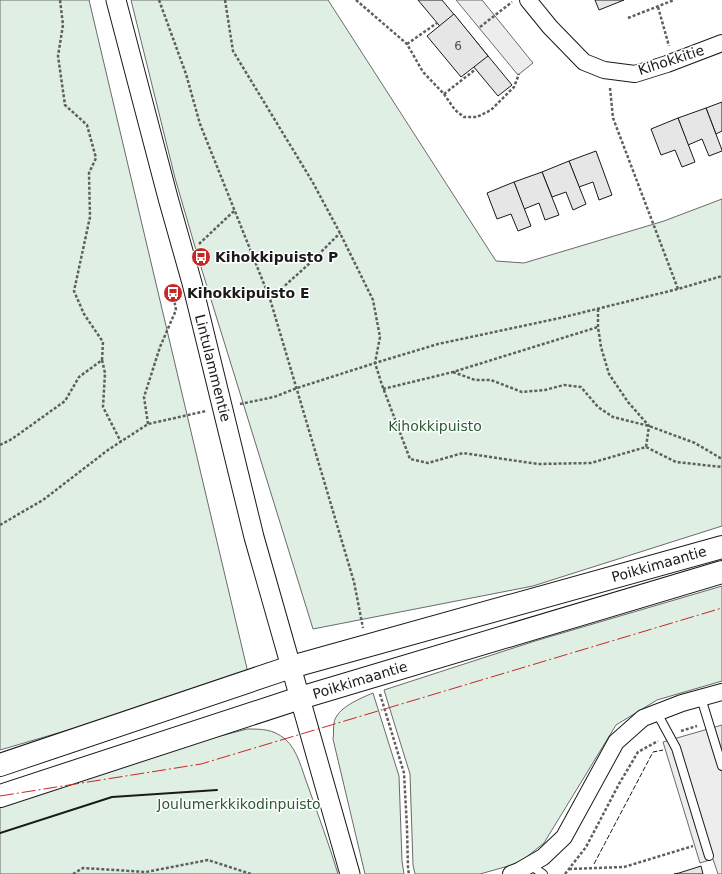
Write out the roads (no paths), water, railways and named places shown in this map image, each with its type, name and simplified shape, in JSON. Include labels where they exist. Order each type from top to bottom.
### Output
[{"type":"main road","name":"Poikkimaantie","points":[[0,764],[291,667],[722,547]]},
{"type":"main road","name":"Poikkimaantie","points":[[0,796],[300,698],[722,572]]},
{"type":"street","name":"Lintulammentie","points":[[116,0],[192,283],[254,537],[350,874]]},
{"type":"street","name":"Kihokkitie","points":[[520,1],[550,27],[584,62],[608,71],[635,74],[667,64],[722,43]]},
{"type":"street","points":[[511,874],[520,871],[537,870],[543,857],[564,837],[616,742],[643,718],[722,692]]},
{"type":"lane","points":[[701,698],[722,766]]},
{"type":"lane","points":[[657,713],[676,748],[709,856]]},
{"type":"place","name":"Kihokkipuisto P","points":[[201,257]]},
{"type":"place","name":"Kihokkipuisto E","points":[[173,293]]},
{"type":"park label","name":"Kihokkipuisto","points":[[435,426]]},
{"type":"park label","name":"Joulumerkkikodinpuisto","points":[[239,804]]}]
